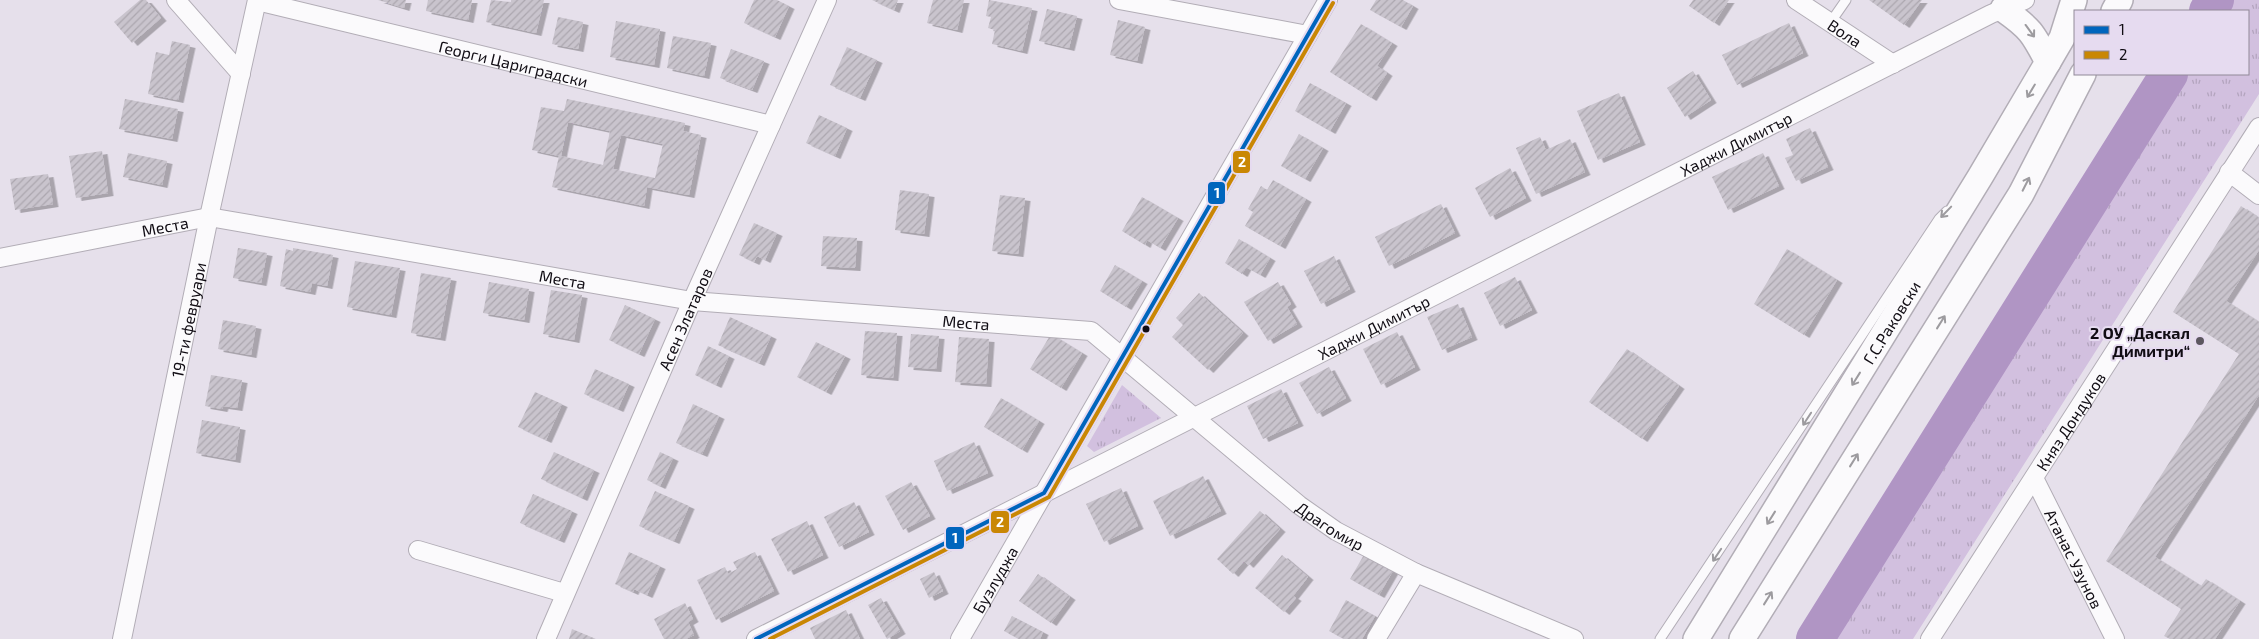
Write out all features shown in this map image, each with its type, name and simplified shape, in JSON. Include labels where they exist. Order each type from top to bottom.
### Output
[{"type":"street","points":[[176,0],[241,74]]},
{"type":"street","name":"Асен Златаров","points":[[546,639],[564,593],[692,301],[827,0]]},
{"type":"street","points":[[1119,0],[1308,35]]},
{"type":"street","name":"Бузлуджа","points":[[960,639],[1328,0]]},
{"type":"street","name":"Вола","points":[[1796,0],[1893,64]]},
{"type":"street","name":"Г.С.Раковски","points":[[1696,639],[1980,177],[2062,38],[2074,0]]},
{"type":"street","name":"19-ти февруари","points":[[122,639],[209,217],[257,1]]},
{"type":"street","name":"Георги Цариградски","points":[[257,1],[771,125]]},
{"type":"street","points":[[2007,6],[2026,24],[2048,62]]},
{"type":"street","name":"Хаджи Димитър","points":[[756,639],[2007,6]]},
{"type":"street","points":[[1742,639],[2021,194],[2081,75]]},
{"type":"street","name":"Княз Дондуков","points":[[1930,639],[2259,127]]},
{"type":"street","points":[[2229,172],[2259,195]]},
{"type":"street","name":"Места","points":[[0,258],[209,217],[692,301],[1091,332],[1122,358]]},
{"type":"street","name":"Драгомир","points":[[1122,358],[1299,505],[1336,531],[1416,574],[1574,639]]},
{"type":"street","name":"Атанас Узунов","points":[[2034,478],[2115,639]]},
{"type":"street","points":[[418,550],[564,593]]},
{"type":"street","points":[[1376,639],[1416,574]]},
{"type":"lane","points":[[1830,23],[1846,0]]},
{"type":"lane","points":[[1660,639],[1939,219],[1980,177]]},
{"type":"green space","points":[[2215,0],[2259,0],[2259,94],[1913,639],[1815,639],[2168,75],[2249,75],[2249,10],[2209,10]]},
{"type":"green space","points":[[1122,385],[1161,418],[1094,452],[1087,446]]},
{"type":"building","points":[[140,0],[146,0],[161,18],[132,43],[114,22]]},
{"type":"building","points":[[378,0],[406,0],[404,8]]},
{"type":"building","points":[[428,0],[472,0],[468,20],[426,11]]},
{"type":"building","points":[[491,0],[511,2],[511,0],[544,0],[536,33],[486,22]]},
{"type":"building","points":[[754,0],[777,0],[789,6],[775,37],[744,23]]},
{"type":"building","points":[[872,0],[898,0],[894,10]]},
{"type":"building","points":[[933,0],[964,0],[957,30],[927,23]]},
{"type":"building","points":[[989,0],[1032,8],[1022,51],[992,44],[995,30],[988,28],[991,17],[986,16]]},
{"type":"building","points":[[1376,0],[1403,0],[1413,6],[1401,27],[1370,10]]},
{"type":"building","points":[[1693,0],[1729,0],[1714,23],[1689,6]]},
{"type":"building","points":[[1869,0],[1922,0],[1904,25]]},
{"type":"building","points":[[1047,9],[1077,16],[1069,48],[1039,41]]},
{"type":"building","points":[[558,17],[583,22],[578,49],[552,44]]},
{"type":"building","points":[[1118,20],[1145,27],[1137,61],[1110,55]]},
{"type":"building","points":[[616,21],[660,29],[654,65],[610,57]]},
{"type":"building","points":[[1789,23],[1803,53],[1737,85],[1722,55]]},
{"type":"building","points":[[1361,24],[1392,43],[1377,66],[1387,73],[1371,98],[1330,72]]},
{"type":"building","points":[[673,36],[711,43],[704,76],[667,68]]},
{"type":"building","points":[[172,41],[190,45],[178,100],[148,94],[156,52],[169,55]]},
{"type":"building","points":[[847,47],[877,60],[860,98],[830,85]]},
{"type":"building","points":[[731,49],[764,61],[752,90],[720,78]]},
{"type":"building","points":[[1693,71],[1711,100],[1685,117],[1667,88]]},
{"type":"building","points":[[1310,83],[1346,103],[1330,131],[1295,111]]},
{"type":"building","points":[[1619,93],[1640,142],[1598,160],[1577,111]]},
{"type":"building","points":[[125,99],[178,109],[172,139],[119,129]]},
{"type":"building","points":[[567,99],[685,123],[683,131],[701,135],[689,195],[647,187],[644,206],[552,187],[559,156],[532,150],[541,107],[564,111]],"holes":[[[568,122],[610,131],[603,165],[561,156]],[[621,135],[663,144],[655,178],[613,169]]]},
{"type":"building","points":[[819,115],[847,128],[835,156],[806,143]]},
{"type":"building","points":[[1810,128],[1828,167],[1796,181],[1785,158],[1793,155],[1786,139]]},
{"type":"building","points":[[1299,134],[1323,148],[1305,179],[1281,166]]},
{"type":"building","points":[[1540,137],[1546,150],[1570,139],[1585,172],[1536,194],[1516,148]]},
{"type":"building","points":[[102,151],[108,193],[76,198],[69,156]]},
{"type":"building","points":[[128,153],[167,161],[162,185],[123,177]]},
{"type":"building","points":[[1763,153],[1779,186],[1728,210],[1712,177]]},
{"type":"building","points":[[1510,168],[1526,198],[1490,217],[1475,188]]},
{"type":"building","points":[[48,174],[53,204],[15,210],[10,179]]},
{"type":"building","points":[[1273,180],[1306,199],[1280,246],[1245,226],[1253,212],[1248,209],[1261,186],[1267,190]]},
{"type":"building","points":[[900,190],[929,194],[924,234],[895,230]]},
{"type":"building","points":[[1000,195],[1025,198],[1018,254],[992,251]]},
{"type":"building","points":[[1142,197],[1178,218],[1160,248],[1147,240],[1145,245],[1122,231]]},
{"type":"building","points":[[1441,204],[1455,233],[1389,266],[1375,237]]},
{"type":"building","points":[[2241,206],[2259,218],[2259,250],[2226,301],[2259,322],[2259,395],[2155,557],[2201,586],[2206,579],[2240,601],[2215,639],[2170,639],[2164,636],[2181,609],[2106,561],[2239,354],[2173,312]]},
{"type":"building","points":[[754,223],[777,233],[765,260],[757,256],[754,262],[739,255]]},
{"type":"building","points":[[823,236],[857,238],[855,268],[821,266]]},
{"type":"building","points":[[1239,239],[1270,258],[1260,275],[1246,267],[1242,274],[1225,263]]},
{"type":"building","points":[[238,248],[267,253],[261,283],[233,278]]},
{"type":"building","points":[[293,248],[333,255],[327,286],[312,283],[310,292],[280,286],[286,249],[293,251]]},
{"type":"building","points":[[1787,249],[1837,280],[1804,335],[1754,304]]},
{"type":"building","points":[[1334,256],[1350,289],[1321,304],[1304,271]]},
{"type":"building","points":[[355,261],[400,268],[391,315],[347,307]]},
{"type":"building","points":[[1115,265],[1142,281],[1126,307],[1100,291]]},
{"type":"building","points":[[421,273],[451,278],[440,338],[411,333]]},
{"type":"building","points":[[1515,277],[1532,310],[1500,326],[1484,293]]},
{"type":"building","points":[[489,282],[529,289],[524,320],[483,313]]},
{"type":"building","points":[[1278,282],[1291,304],[1287,307],[1297,324],[1268,341],[1244,302]]},
{"type":"building","points":[[551,290],[582,295],[574,340],[543,334]]},
{"type":"building","points":[[1199,293],[1243,333],[1208,370],[1172,337],[1183,325],[1176,318]]},
{"type":"building","points":[[1458,304],[1472,337],[1442,350],[1427,317]]},
{"type":"building","points":[[625,305],[655,319],[639,354],[609,340]]},
{"type":"building","points":[[730,317],[771,336],[759,363],[718,345]]},
{"type":"building","points":[[223,320],[256,326],[251,355],[218,349]]},
{"type":"building","points":[[865,331],[897,333],[893,378],[861,375]]},
{"type":"building","points":[[1397,332],[1415,367],[1381,385],[1363,349]]},
{"type":"building","points":[[911,334],[939,336],[936,369],[908,367]]},
{"type":"building","points":[[1051,334],[1082,353],[1061,388],[1030,369]]},
{"type":"building","points":[[959,337],[989,339],[986,384],[955,382]]},
{"type":"building","points":[[816,342],[845,356],[826,392],[797,377]]},
{"type":"building","points":[[708,346],[729,356],[716,385],[695,375]]},
{"type":"building","points":[[1627,349],[1679,386],[1642,439],[1589,402]]},
{"type":"building","points":[[1329,367],[1346,398],[1317,414],[1299,383]]},
{"type":"building","points":[[595,369],[629,384],[618,409],[584,394]]},
{"type":"building","points":[[211,375],[242,380],[237,408],[223,406],[222,409],[205,406]]},
{"type":"building","points":[[1281,389],[1298,423],[1263,439],[1247,406]]},
{"type":"building","points":[[535,392],[562,404],[546,440],[518,427]]},
{"type":"building","points":[[1001,398],[1039,421],[1022,450],[984,427]]},
{"type":"building","points":[[693,404],[719,416],[702,454],[676,443]]},
{"type":"building","points":[[202,420],[240,427],[235,460],[196,453]]},
{"type":"building","points":[[974,442],[988,473],[947,491],[934,461]]},
{"type":"building","points":[[554,452],[594,470],[582,498],[541,479]]},
{"type":"building","points":[[660,452],[673,458],[660,486],[647,480]]},
{"type":"building","points":[[1203,476],[1221,511],[1170,536],[1153,501]]},
{"type":"building","points":[[911,482],[930,516],[903,530],[885,496]]},
{"type":"building","points":[[1121,488],[1138,526],[1104,542],[1086,504]]},
{"type":"building","points":[[655,491],[689,506],[674,541],[639,526]]},
{"type":"building","points":[[533,494],[572,511],[559,540],[520,523]]},
{"type":"building","points":[[854,502],[869,532],[839,547],[824,517]]},
{"type":"building","points":[[1260,511],[1280,529],[1248,565],[1244,561],[1233,574],[1217,559]]},
{"type":"building","points":[[807,521],[823,555],[788,572],[771,539]]},
{"type":"building","points":[[629,552],[660,566],[647,595],[634,589],[633,592],[615,584]]},
{"type":"building","points":[[755,552],[774,591],[716,620],[697,580],[725,567],[728,574],[737,569],[733,562]]},
{"type":"building","points":[[1365,553],[1394,569],[1379,595],[1350,579]]},
{"type":"building","points":[[1282,555],[1308,577],[1293,596],[1296,598],[1284,612],[1255,588]]},
{"type":"building","points":[[934,572],[943,591],[929,598],[920,579]]},
{"type":"building","points":[[1038,574],[1070,597],[1051,623],[1019,601]]},
{"type":"building","points":[[881,598],[900,631],[887,639],[868,605]]},
{"type":"building","points":[[1346,600],[1375,616],[1362,639],[1344,639],[1329,631]]},
{"type":"building","points":[[685,603],[693,619],[688,622],[694,635],[686,639],[664,639],[654,619]]},
{"type":"building","points":[[846,610],[860,639],[815,639],[810,628]]},
{"type":"building","points":[[1012,616],[1043,632],[1040,639],[1019,639],[1004,631]]},
{"type":"building","points":[[572,629],[596,639],[569,639]]},
{"type":"waterway","points":[[2209,10],[2215,0]]},
{"type":"waterway","points":[[1815,639],[2168,75]]},
{"type":"transit line","name":"1","points":[[756,639],[1044,493],[1328,0]]},
{"type":"transit line","name":"2","points":[[770,639],[1049,497],[1333,3]]},
{"type":"place","name":"2 ОУ „Даскал Димитри“","points":[[2200,341]]}]
